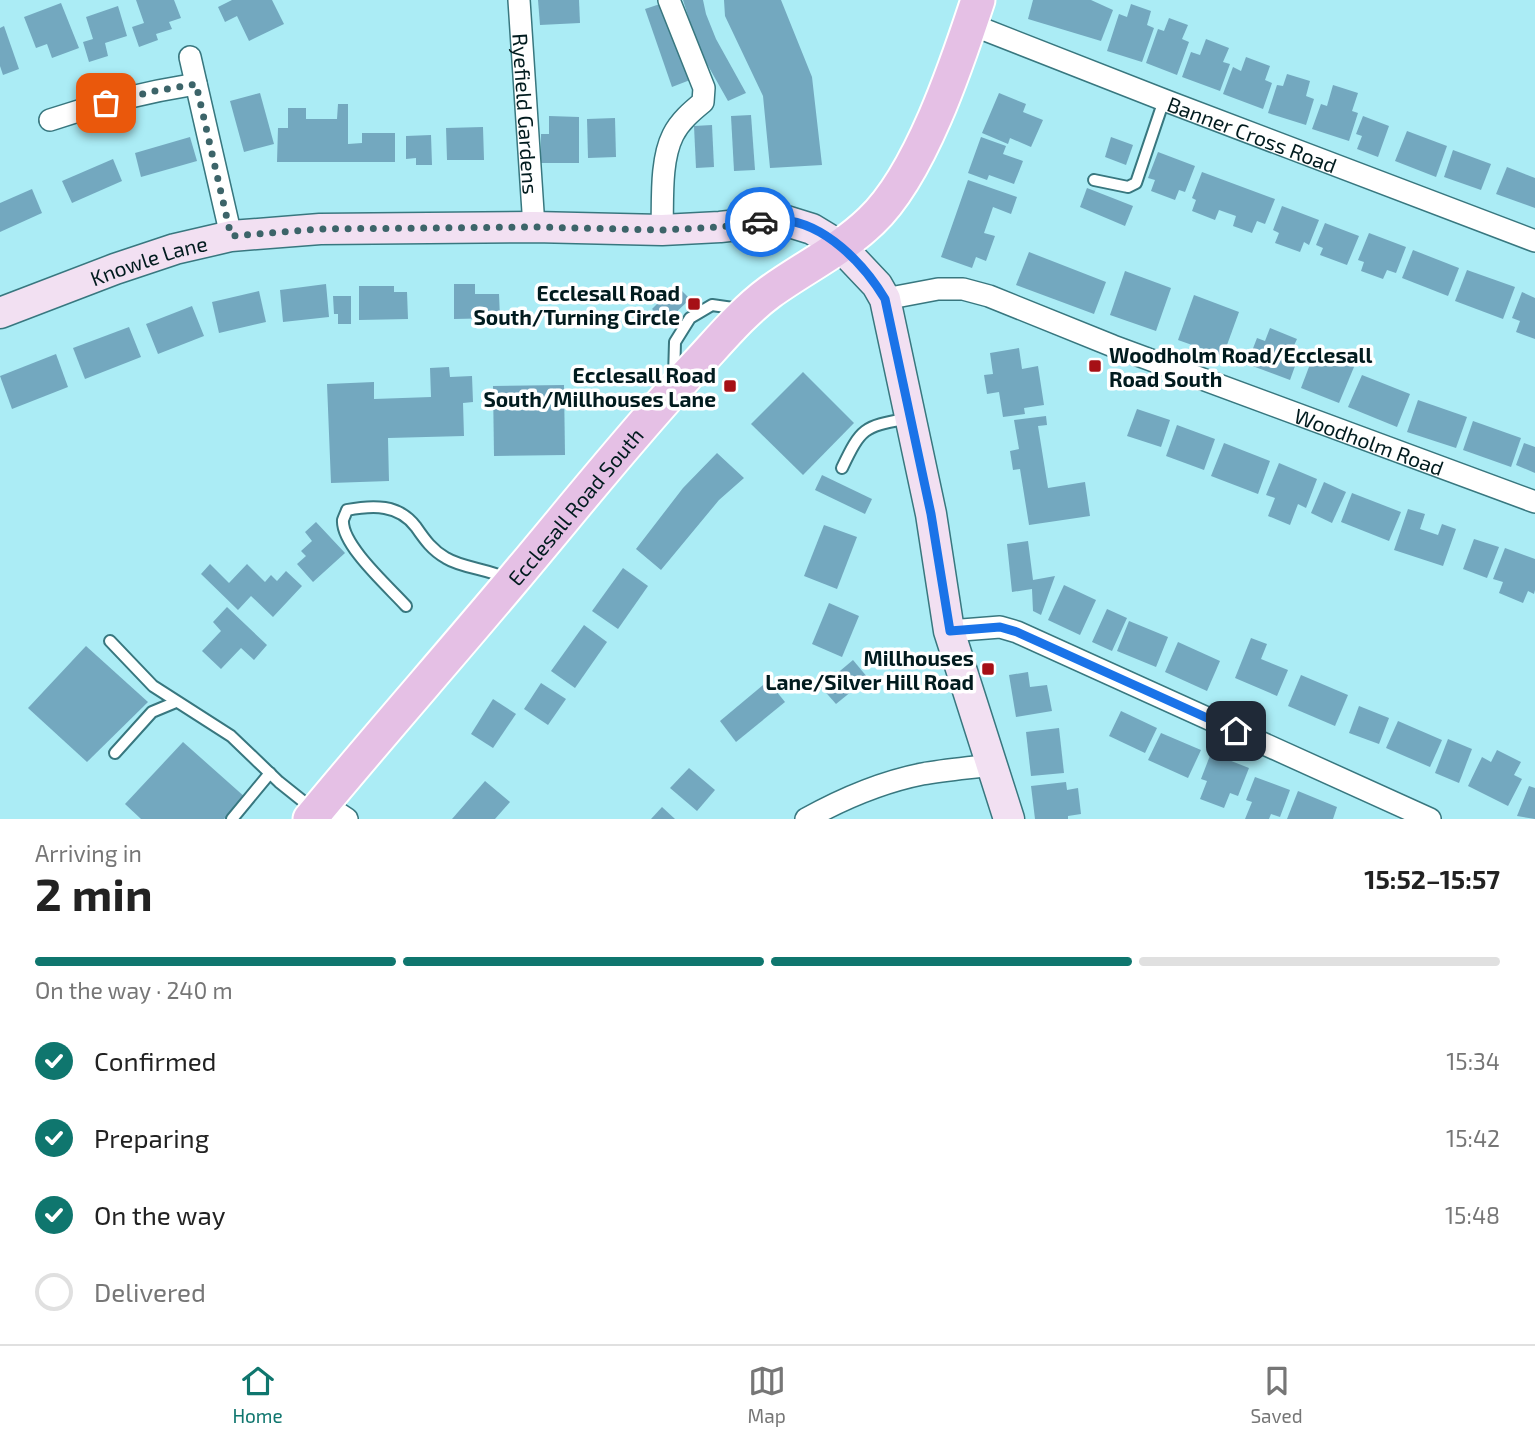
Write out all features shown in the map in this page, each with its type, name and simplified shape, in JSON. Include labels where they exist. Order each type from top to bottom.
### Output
[{"type":"main road","name":"Ecclesall Road South","points":[[324,813],[595,480],[747,312],[777,287],[840,246],[871,221],[895,191],[917,152],[949,83],[974,12]]},
{"type":"street","name":"Ryefield Gardens","points":[[519,0],[534,227]]},
{"type":"street","points":[[662,230],[663,174],[672,136],[686,116],[703,102],[704,88],[669,0]]},
{"type":"street","name":"Banner Cross Road","points":[[974,12],[1164,100],[1535,240]]},
{"type":"street","points":[[190,57],[231,236]]},
{"type":"street","points":[[50,120],[131,97],[196,84]]},
{"type":"street","name":"Knowle Lane","points":[[0,313],[163,253],[231,236],[320,229],[534,227],[662,230],[783,220],[812,229],[840,246],[877,285],[885,299]]},
{"type":"street","name":"Woodholm Road","points":[[885,299],[938,289],[963,289],[989,296],[1113,346],[1535,502]]},
{"type":"street","points":[[885,299],[931,514],[950,631],[1009,819]]},
{"type":"street","points":[[950,631],[1000,627],[1017,632],[1430,819]]},
{"type":"street","points":[[806,819],[899,780],[923,774],[992,765]]},
{"type":"lane","points":[[1094,180],[1128,187],[1136,183],[1164,100]]},
{"type":"lane","points":[[842,468],[862,431],[875,425],[912,418]]},
{"type":"lane","points":[[406,606],[361,556],[348,537],[343,522],[347,510],[376,506],[400,511],[415,525],[427,544],[448,560],[499,574],[512,581]]},
{"type":"lane","points":[[110,640],[153,686],[231,736],[270,773],[324,813]]},
{"type":"lane","points":[[115,753],[152,712],[176,702]]},
{"type":"lane","points":[[232,819],[270,773]]},
{"type":"building","points":[[136,0],[174,0],[181,18],[169,22],[172,29],[156,34],[158,40],[139,47],[132,27],[144,23]]},
{"type":"building","points":[[232,0],[272,0],[284,24],[249,41],[237,16],[225,22],[218,7]]},
{"type":"building","points":[[538,0],[579,0],[580,23],[540,25]]},
{"type":"building","points":[[683,0],[703,0],[716,39],[746,93],[728,101],[698,48]]},
{"type":"building","points":[[724,0],[781,0],[812,77],[822,165],[770,168],[763,96],[725,16]]},
{"type":"building","points":[[1033,0],[1091,0],[1113,10],[1101,41],[1028,19]]},
{"type":"building","points":[[61,3],[79,48],[52,58],[47,44],[36,48],[24,17]]},
{"type":"building","points":[[663,3],[690,80],[672,87],[645,9]]},
{"type":"building","points":[[1131,4],[1151,11],[1147,25],[1154,28],[1142,62],[1107,51],[1119,14],[1127,17]]},
{"type":"building","points":[[118,6],[127,36],[105,43],[108,56],[89,62],[83,42],[93,39],[86,17]]},
{"type":"building","points":[[1169,18],[1188,25],[1182,39],[1189,42],[1177,75],[1146,63],[1158,29],[1164,31]]},
{"type":"building","points":[[4,26],[19,69],[3,75],[0,66],[0,28]]},
{"type":"building","points":[[1206,39],[1229,48],[1223,62],[1230,64],[1220,91],[1182,77],[1191,52],[1200,55]]},
{"type":"building","points":[[1246,57],[1270,66],[1265,80],[1272,83],[1263,109],[1223,94],[1233,67],[1241,71]]},
{"type":"building","points":[[1287,74],[1310,81],[1306,96],[1314,99],[1306,125],[1268,113],[1277,85],[1283,86]]},
{"type":"building","points":[[1333,85],[1358,93],[1352,111],[1358,113],[1349,141],[1312,129],[1321,104],[1327,106]]},
{"type":"building","points":[[260,93],[274,144],[244,152],[230,101]]},
{"type":"building","points":[[999,93],[1026,104],[1023,112],[1043,120],[1031,147],[1010,138],[1008,144],[982,133]]},
{"type":"building","points":[[338,104],[348,104],[348,144],[362,143],[362,133],[395,133],[395,162],[277,162],[278,128],[288,128],[288,108],[306,108],[306,119],[337,119]]},
{"type":"building","points":[[751,115],[755,170],[734,171],[731,116]]},
{"type":"building","points":[[549,116],[579,117],[579,163],[541,163],[541,134],[549,134]]},
{"type":"building","points":[[1363,116],[1389,126],[1378,157],[1357,149],[1362,136],[1356,134]]},
{"type":"building","points":[[615,118],[616,157],[588,158],[587,119]]},
{"type":"building","points":[[712,125],[714,167],[696,168],[694,126]]},
{"type":"building","points":[[483,127],[484,160],[447,160],[446,128]]},
{"type":"building","points":[[1407,131],[1447,146],[1436,177],[1395,161]]},
{"type":"building","points":[[431,135],[432,165],[416,165],[416,158],[406,159],[406,136]]},
{"type":"building","points":[[190,137],[197,161],[141,177],[135,153]]},
{"type":"building","points":[[981,137],[1006,146],[1003,154],[1023,161],[1014,184],[989,175],[987,180],[968,173]]},
{"type":"building","points":[[1111,137],[1133,145],[1126,165],[1105,157]]},
{"type":"building","points":[[1453,150],[1491,164],[1481,190],[1444,177]]},
{"type":"building","points":[[1158,152],[1195,166],[1185,192],[1179,190],[1175,200],[1151,191],[1155,180],[1148,178]]},
{"type":"building","points":[[113,159],[122,181],[72,203],[62,181]]},
{"type":"building","points":[[1507,167],[1535,178],[1535,208],[1496,194]]},
{"type":"building","points":[[1202,172],[1275,199],[1265,224],[1257,221],[1252,233],[1233,226],[1236,216],[1219,210],[1215,220],[1192,211],[1196,200],[1192,198]]},
{"type":"building","points":[[968,180],[1017,197],[1011,214],[993,207],[984,233],[995,236],[986,261],[976,257],[972,268],[941,257]]},
{"type":"building","points":[[1087,188],[1133,206],[1125,226],[1080,207]]},
{"type":"building","points":[[32,189],[42,213],[0,232],[0,203]]},
{"type":"building","points":[[1282,206],[1319,220],[1309,245],[1304,242],[1300,252],[1275,243],[1279,233],[1273,230]]},
{"type":"building","points":[[1325,223],[1359,236],[1347,265],[1320,255],[1323,248],[1316,245]]},
{"type":"building","points":[[1369,233],[1406,247],[1396,273],[1387,270],[1383,279],[1361,271],[1364,262],[1358,260]]},
{"type":"building","points":[[1413,250],[1459,268],[1448,296],[1402,278]]},
{"type":"building","points":[[1029,252],[1106,282],[1094,314],[1016,285]]},
{"type":"building","points":[[1467,270],[1515,287],[1503,319],[1455,301]]},
{"type":"building","points":[[1125,271],[1171,288],[1156,331],[1110,315]]},
{"type":"building","points":[[326,284],[329,317],[283,322],[280,290]]},
{"type":"building","points":[[454,284],[475,284],[475,294],[499,294],[500,318],[454,319]]},
{"type":"building","points":[[676,285],[690,299],[666,322],[652,309]]},
{"type":"building","points":[[359,286],[394,286],[394,292],[407,292],[408,319],[359,320]]},
{"type":"building","points":[[259,291],[266,322],[219,333],[212,302]]},
{"type":"building","points":[[1522,292],[1535,298],[1535,339],[1516,332],[1520,321],[1512,318]]},
{"type":"building","points":[[1194,295],[1239,312],[1223,356],[1178,340]]},
{"type":"building","points":[[333,296],[351,296],[351,324],[338,324],[338,314],[334,314]]},
{"type":"building","points":[[192,306],[204,336],[158,354],[146,324]]},
{"type":"building","points":[[129,327],[141,357],[85,379],[73,348]]},
{"type":"building","points":[[1270,328],[1297,339],[1291,352],[1299,355],[1290,380],[1247,364],[1257,338],[1265,341]]},
{"type":"building","points":[[1019,348],[1022,369],[1038,366],[1044,405],[1024,408],[1025,414],[1003,417],[999,392],[987,394],[984,375],[993,374],[990,353]]},
{"type":"building","points":[[1315,351],[1354,367],[1339,403],[1301,388]]},
{"type":"building","points":[[56,354],[68,387],[12,409],[0,376]]},
{"type":"building","points":[[449,367],[450,377],[472,376],[473,402],[463,403],[464,436],[388,438],[389,481],[331,483],[327,384],[374,382],[374,399],[431,397],[430,368]]},
{"type":"building","points":[[803,372],[854,423],[803,475],[751,424]]},
{"type":"building","points":[[1362,375],[1410,394],[1397,427],[1348,407]]},
{"type":"building","points":[[564,385],[565,455],[494,456],[493,386]]},
{"type":"building","points":[[1418,400],[1467,417],[1456,448],[1407,432]]},
{"type":"building","points":[[1137,409],[1170,420],[1161,447],[1127,436]]},
{"type":"building","points":[[1046,416],[1047,425],[1038,426],[1048,488],[1085,482],[1090,516],[1029,525],[1020,469],[1013,470],[1010,451],[1019,449],[1014,420]]},
{"type":"building","points":[[1473,421],[1521,438],[1511,467],[1463,450]]},
{"type":"building","points":[[1177,425],[1215,439],[1204,470],[1166,456]]},
{"type":"building","points":[[1224,443],[1270,461],[1258,494],[1211,476]]},
{"type":"building","points":[[1524,443],[1535,447],[1535,473],[1516,465]]},
{"type":"building","points":[[717,453],[744,478],[719,500],[661,570],[636,549],[683,488]]},
{"type":"building","points":[[1279,463],[1317,479],[1306,508],[1298,504],[1290,525],[1268,516],[1275,498],[1266,495]]},
{"type":"building","points":[[822,475],[872,499],[865,514],[815,490]]},
{"type":"building","points":[[1324,482],[1346,492],[1332,523],[1311,513]]},
{"type":"building","points":[[1352,493],[1401,512],[1389,541],[1341,522]]},
{"type":"building","points":[[1408,509],[1425,514],[1420,529],[1438,535],[1442,524],[1456,529],[1443,566],[1394,550]]},
{"type":"building","points":[[316,522],[345,553],[313,582],[297,564],[306,556],[301,551],[312,541],[305,532]]},
{"type":"building","points":[[824,525],[857,537],[837,589],[804,576]]},
{"type":"building","points":[[1474,539],[1499,547],[1487,578],[1463,569]]},
{"type":"building","points":[[1028,541],[1033,580],[1055,576],[1041,615],[1033,611],[1032,589],[1012,592],[1007,544]]},
{"type":"building","points":[[1505,548],[1535,559],[1534,594],[1528,591],[1523,603],[1499,593],[1503,582],[1493,579]]},
{"type":"building","points":[[210,564],[229,583],[247,564],[265,582],[271,575],[277,581],[286,571],[302,586],[273,617],[251,596],[238,610],[201,574]]},
{"type":"building","points":[[623,568],[648,586],[618,629],[592,611]]},
{"type":"building","points":[[1064,585],[1096,600],[1080,635],[1048,620]]},
{"type":"building","points":[[829,603],[859,616],[842,657],[812,644]]},
{"type":"building","points":[[227,607],[267,645],[254,660],[241,648],[221,669],[202,651],[221,631],[213,622]]},
{"type":"building","points":[[1107,609],[1127,618],[1112,651],[1092,642]]},
{"type":"building","points":[[1129,621],[1168,637],[1156,667],[1117,651]]},
{"type":"building","points":[[584,625],[607,642],[575,688],[551,671]]},
{"type":"building","points":[[1251,638],[1267,644],[1261,659],[1288,670],[1277,696],[1235,678]]},
{"type":"building","points":[[1178,642],[1220,661],[1207,691],[1165,672]]},
{"type":"building","points":[[86,646],[148,702],[87,762],[28,708]]},
{"type":"building","points":[[853,660],[868,678],[836,704],[821,687]]},
{"type":"building","points":[[1028,672],[1030,687],[1047,685],[1052,711],[1016,717],[1009,675]]},
{"type":"building","points":[[1301,675],[1348,695],[1335,726],[1288,706]]},
{"type":"building","points":[[768,681],[785,702],[736,742],[720,721]]},
{"type":"building","points":[[541,683],[566,699],[548,725],[524,709]]},
{"type":"building","points":[[493,699],[516,714],[493,748],[471,734]]},
{"type":"building","points":[[1359,706],[1389,718],[1379,744],[1349,733]]},
{"type":"building","points":[[1121,711],[1157,728],[1145,753],[1109,736]]},
{"type":"building","points":[[1398,721],[1442,740],[1430,767],[1386,748]]},
{"type":"building","points":[[1059,728],[1064,773],[1031,776],[1026,732]]},
{"type":"building","points":[[1161,733],[1201,750],[1188,778],[1148,760]]},
{"type":"building","points":[[1448,739],[1472,749],[1459,783],[1435,773]]},
{"type":"building","points":[[183,742],[246,798],[224,819],[141,819],[125,804]]},
{"type":"building","points":[[1497,750],[1521,762],[1514,775],[1522,779],[1508,806],[1468,786],[1482,757],[1491,762]]},
{"type":"building","points":[[1211,753],[1249,768],[1238,796],[1230,793],[1224,808],[1200,799],[1207,781],[1201,779]]},
{"type":"building","points":[[689,768],[715,790],[697,811],[670,788]]},
{"type":"building","points":[[1255,777],[1290,790],[1280,817],[1271,814],[1269,819],[1245,819],[1252,802],[1246,800]]},
{"type":"building","points":[[485,781],[510,802],[495,819],[452,819]]},
{"type":"building","points":[[1066,782],[1067,790],[1078,788],[1081,814],[1068,816],[1068,819],[1035,819],[1031,786]]},
{"type":"building","points":[[1529,786],[1535,788],[1535,819],[1517,816]]},
{"type":"building","points":[[1298,791],[1337,807],[1333,819],[1287,819]]},
{"type":"building","points":[[662,807],[675,819],[651,819]]},
{"type":"way so far","points":[[106,103],[196,84],[231,236],[320,229],[534,227],[662,230],[760,222]]},
{"type":"place","name":"Ecclesall Road South/Turning Circle","points":[[694,304]]},
{"type":"place","name":"Woodholm Road/Ecclesall Road South","points":[[1095,366]]},
{"type":"place","name":"Ecclesall Road South/Millhouses Lane","points":[[730,386]]},
{"type":"place","name":"Millhouses Lane/Silver Hill Road","points":[[988,669]]},
{"type":"route","points":[[760,222],[783,220],[797,223],[828,237],[877,285],[885,299],[931,514],[950,631],[1000,627],[1017,632],[1236,731]]}]
